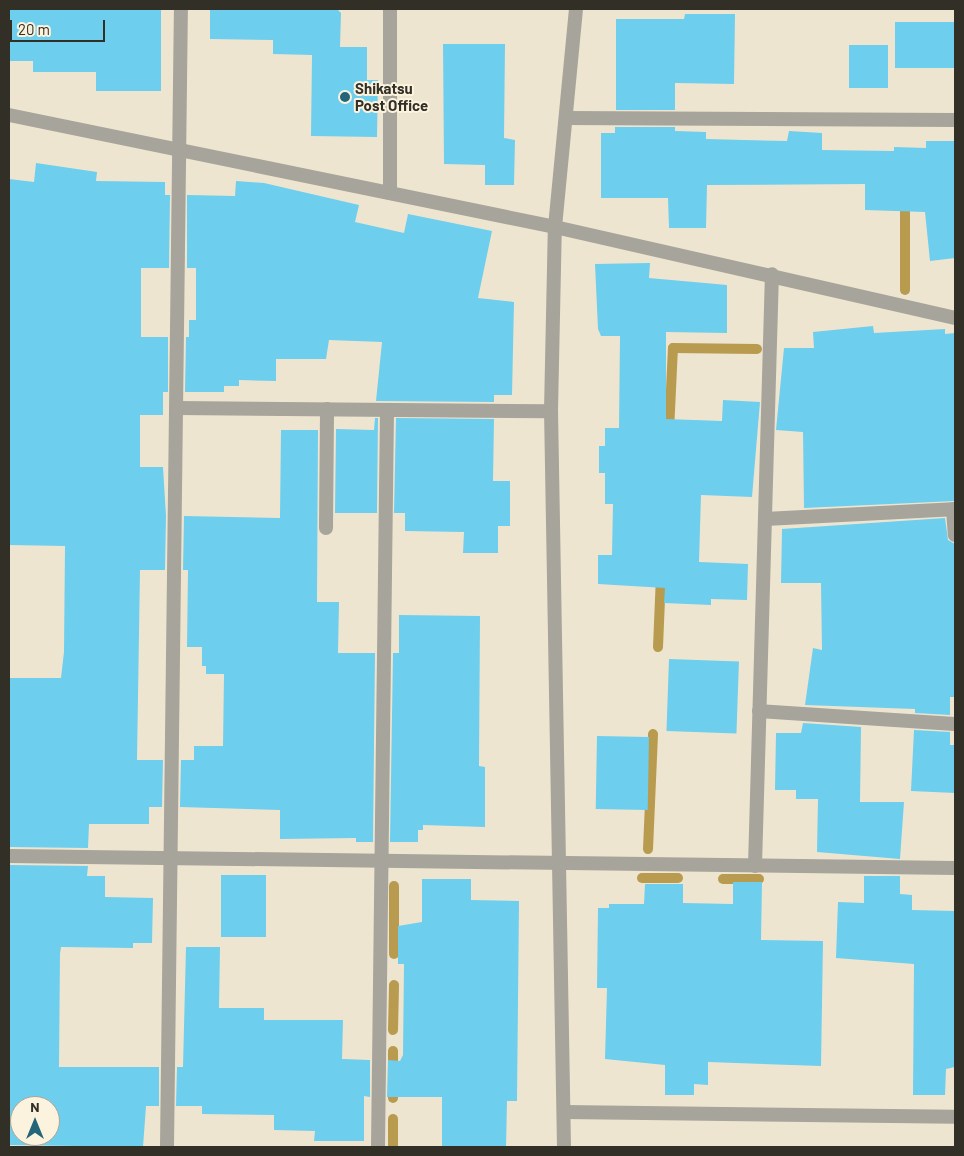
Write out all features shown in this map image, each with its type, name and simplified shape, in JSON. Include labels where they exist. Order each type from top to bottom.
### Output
[{"type":"street","points":[[167,1147],[182,150],[181,9]]},
{"type":"street","points":[[390,9],[390,193]]},
{"type":"street","points":[[564,1147],[551,412],[555,227],[576,9]]},
{"type":"street","points":[[9,115],[555,227],[772,274],[955,318]]},
{"type":"street","points":[[566,118],[955,120]]},
{"type":"street","points":[[755,866],[772,274]]},
{"type":"street","points":[[177,408],[551,412]]},
{"type":"street","points":[[326,528],[327,409]]},
{"type":"street","points":[[378,1147],[387,410]]},
{"type":"street","points":[[765,519],[953,509],[955,535]]},
{"type":"street","points":[[759,711],[955,724]]},
{"type":"street","points":[[9,856],[955,868]]},
{"type":"street","points":[[564,1112],[955,1117]]},
{"type":"building","points":[[9,9],[161,9],[161,91],[96,91],[96,72],[33,72],[33,61],[9,61]]},
{"type":"building","points":[[210,9],[337,9],[341,13],[340,47],[367,47],[367,80],[378,80],[377,137],[311,136],[312,55],[273,54],[273,40],[210,39]]},
{"type":"building","points":[[685,14],[735,14],[734,84],[675,83],[675,110],[616,110],[616,19],[684,19]]},
{"type":"building","points":[[895,22],[955,22],[955,68],[895,68]]},
{"type":"building","points":[[443,44],[505,44],[504,138],[515,140],[514,185],[485,185],[485,165],[444,164]]},
{"type":"building","points":[[849,45],[888,45],[888,88],[849,88]]},
{"type":"building","points":[[615,127],[675,127],[675,131],[706,132],[706,139],[787,141],[789,131],[822,133],[822,150],[894,151],[894,147],[926,148],[926,141],[955,141],[955,258],[930,261],[925,212],[865,210],[865,184],[707,185],[706,228],[669,228],[668,198],[601,198],[601,133],[615,133]]},
{"type":"building","points":[[36,163],[97,172],[96,181],[165,182],[165,195],[170,195],[169,268],[141,268],[141,337],[168,337],[168,392],[163,392],[163,415],[140,415],[140,467],[163,467],[166,516],[165,570],[140,570],[137,760],[163,760],[162,807],[149,807],[149,824],[89,824],[88,848],[9,847],[9,678],[61,678],[64,652],[65,546],[9,545],[9,179],[34,182]]},
{"type":"building","points":[[236,181],[264,183],[359,205],[355,222],[404,233],[408,214],[492,231],[478,298],[514,302],[512,395],[494,395],[494,402],[376,401],[382,342],[329,340],[326,359],[276,359],[276,381],[239,380],[239,386],[224,386],[224,392],[185,392],[186,337],[189,337],[189,320],[196,320],[196,268],[187,268],[187,195],[235,196]]},
{"type":"building","points":[[650,263],[649,278],[727,285],[727,333],[666,332],[666,419],[722,421],[723,400],[760,402],[752,497],[701,495],[699,562],[748,564],[747,600],[711,599],[711,605],[664,603],[665,588],[598,584],[598,555],[612,555],[613,504],[605,504],[605,473],[599,473],[599,446],[605,446],[605,428],[619,428],[620,336],[601,336],[598,329],[595,264]]},
{"type":"building","points":[[873,326],[874,333],[945,329],[945,334],[955,333],[955,501],[804,508],[803,432],[776,430],[784,348],[814,348],[813,332]]},
{"type":"building","points":[[375,418],[378,418],[377,513],[335,513],[336,429],[374,430]]},
{"type":"building","points":[[396,418],[494,419],[493,481],[510,481],[510,526],[498,526],[498,553],[463,553],[464,532],[405,531],[405,513],[394,513]]},
{"type":"building","points":[[281,430],[318,430],[317,602],[339,602],[338,653],[375,653],[373,842],[356,842],[356,838],[280,839],[280,810],[180,807],[181,760],[194,760],[194,746],[223,746],[224,674],[206,674],[206,666],[202,666],[202,647],[187,647],[188,570],[183,570],[184,516],[280,518]]},
{"type":"building","points":[[945,518],[948,540],[955,544],[955,697],[950,697],[950,715],[915,713],[915,709],[805,705],[813,648],[822,650],[821,583],[781,583],[782,529]]},
{"type":"building","points":[[399,615],[480,616],[479,766],[485,767],[485,827],[423,825],[423,830],[418,830],[418,842],[390,842],[393,653],[399,653]]},
{"type":"building","points":[[669,659],[739,661],[736,733],[666,731]]},
{"type":"building","points":[[803,723],[861,727],[860,802],[904,802],[900,859],[817,852],[818,799],[796,799],[796,790],[775,790],[776,733],[801,733]]},
{"type":"building","points":[[914,730],[950,732],[950,745],[955,745],[955,793],[911,791]]},
{"type":"building","points":[[597,736],[649,737],[648,810],[596,809]]},
{"type":"building","points":[[9,865],[88,866],[87,876],[105,876],[105,897],[153,898],[152,943],[133,943],[133,948],[61,947],[59,1067],[159,1067],[159,1106],[146,1106],[143,1147],[60,1146],[60,1096],[10,1096],[10,1145]]},
{"type":"building","points":[[221,875],[266,875],[266,937],[221,937]]},
{"type":"building","points":[[864,876],[900,876],[900,894],[912,895],[912,910],[955,911],[955,1067],[946,1069],[945,1095],[913,1095],[914,964],[836,958],[838,902],[864,903]]},
{"type":"building","points":[[422,879],[471,879],[471,900],[519,901],[517,1101],[507,1101],[506,1147],[442,1147],[442,1097],[387,1097],[388,1060],[400,1061],[403,1055],[404,964],[398,964],[398,926],[422,922]]},
{"type":"building","points":[[733,882],[762,882],[761,940],[823,941],[821,1066],[708,1062],[708,1085],[694,1084],[694,1095],[665,1095],[665,1065],[605,1059],[607,988],[597,988],[598,908],[609,908],[609,904],[644,904],[645,884],[683,884],[683,903],[733,904]]},
{"type":"building","points":[[186,947],[220,947],[219,1008],[264,1008],[264,1020],[343,1020],[342,1059],[370,1060],[370,1097],[364,1096],[364,1141],[314,1141],[315,1131],[274,1130],[274,1115],[202,1114],[202,1106],[176,1106],[177,1067],[183,1067]]},
{"type":"waterway","points":[[905,199],[905,290]]},
{"type":"waterway","points":[[669,432],[673,348],[757,349]]},
{"type":"waterway","points":[[658,647],[661,574]]},
{"type":"waterway","points":[[648,849],[653,734]]},
{"type":"waterway","points":[[642,878],[678,878]]},
{"type":"waterway","points":[[723,879],[759,879]]},
{"type":"waterway","points":[[394,886],[394,954]]},
{"type":"waterway","points":[[393,1030],[394,985]]},
{"type":"waterway","points":[[393,1051],[393,1098]]},
{"type":"waterway","points":[[393,1119],[393,1147]]},
{"type":"place","name":"Shikatsu Post Office","points":[[345,97]]}]
